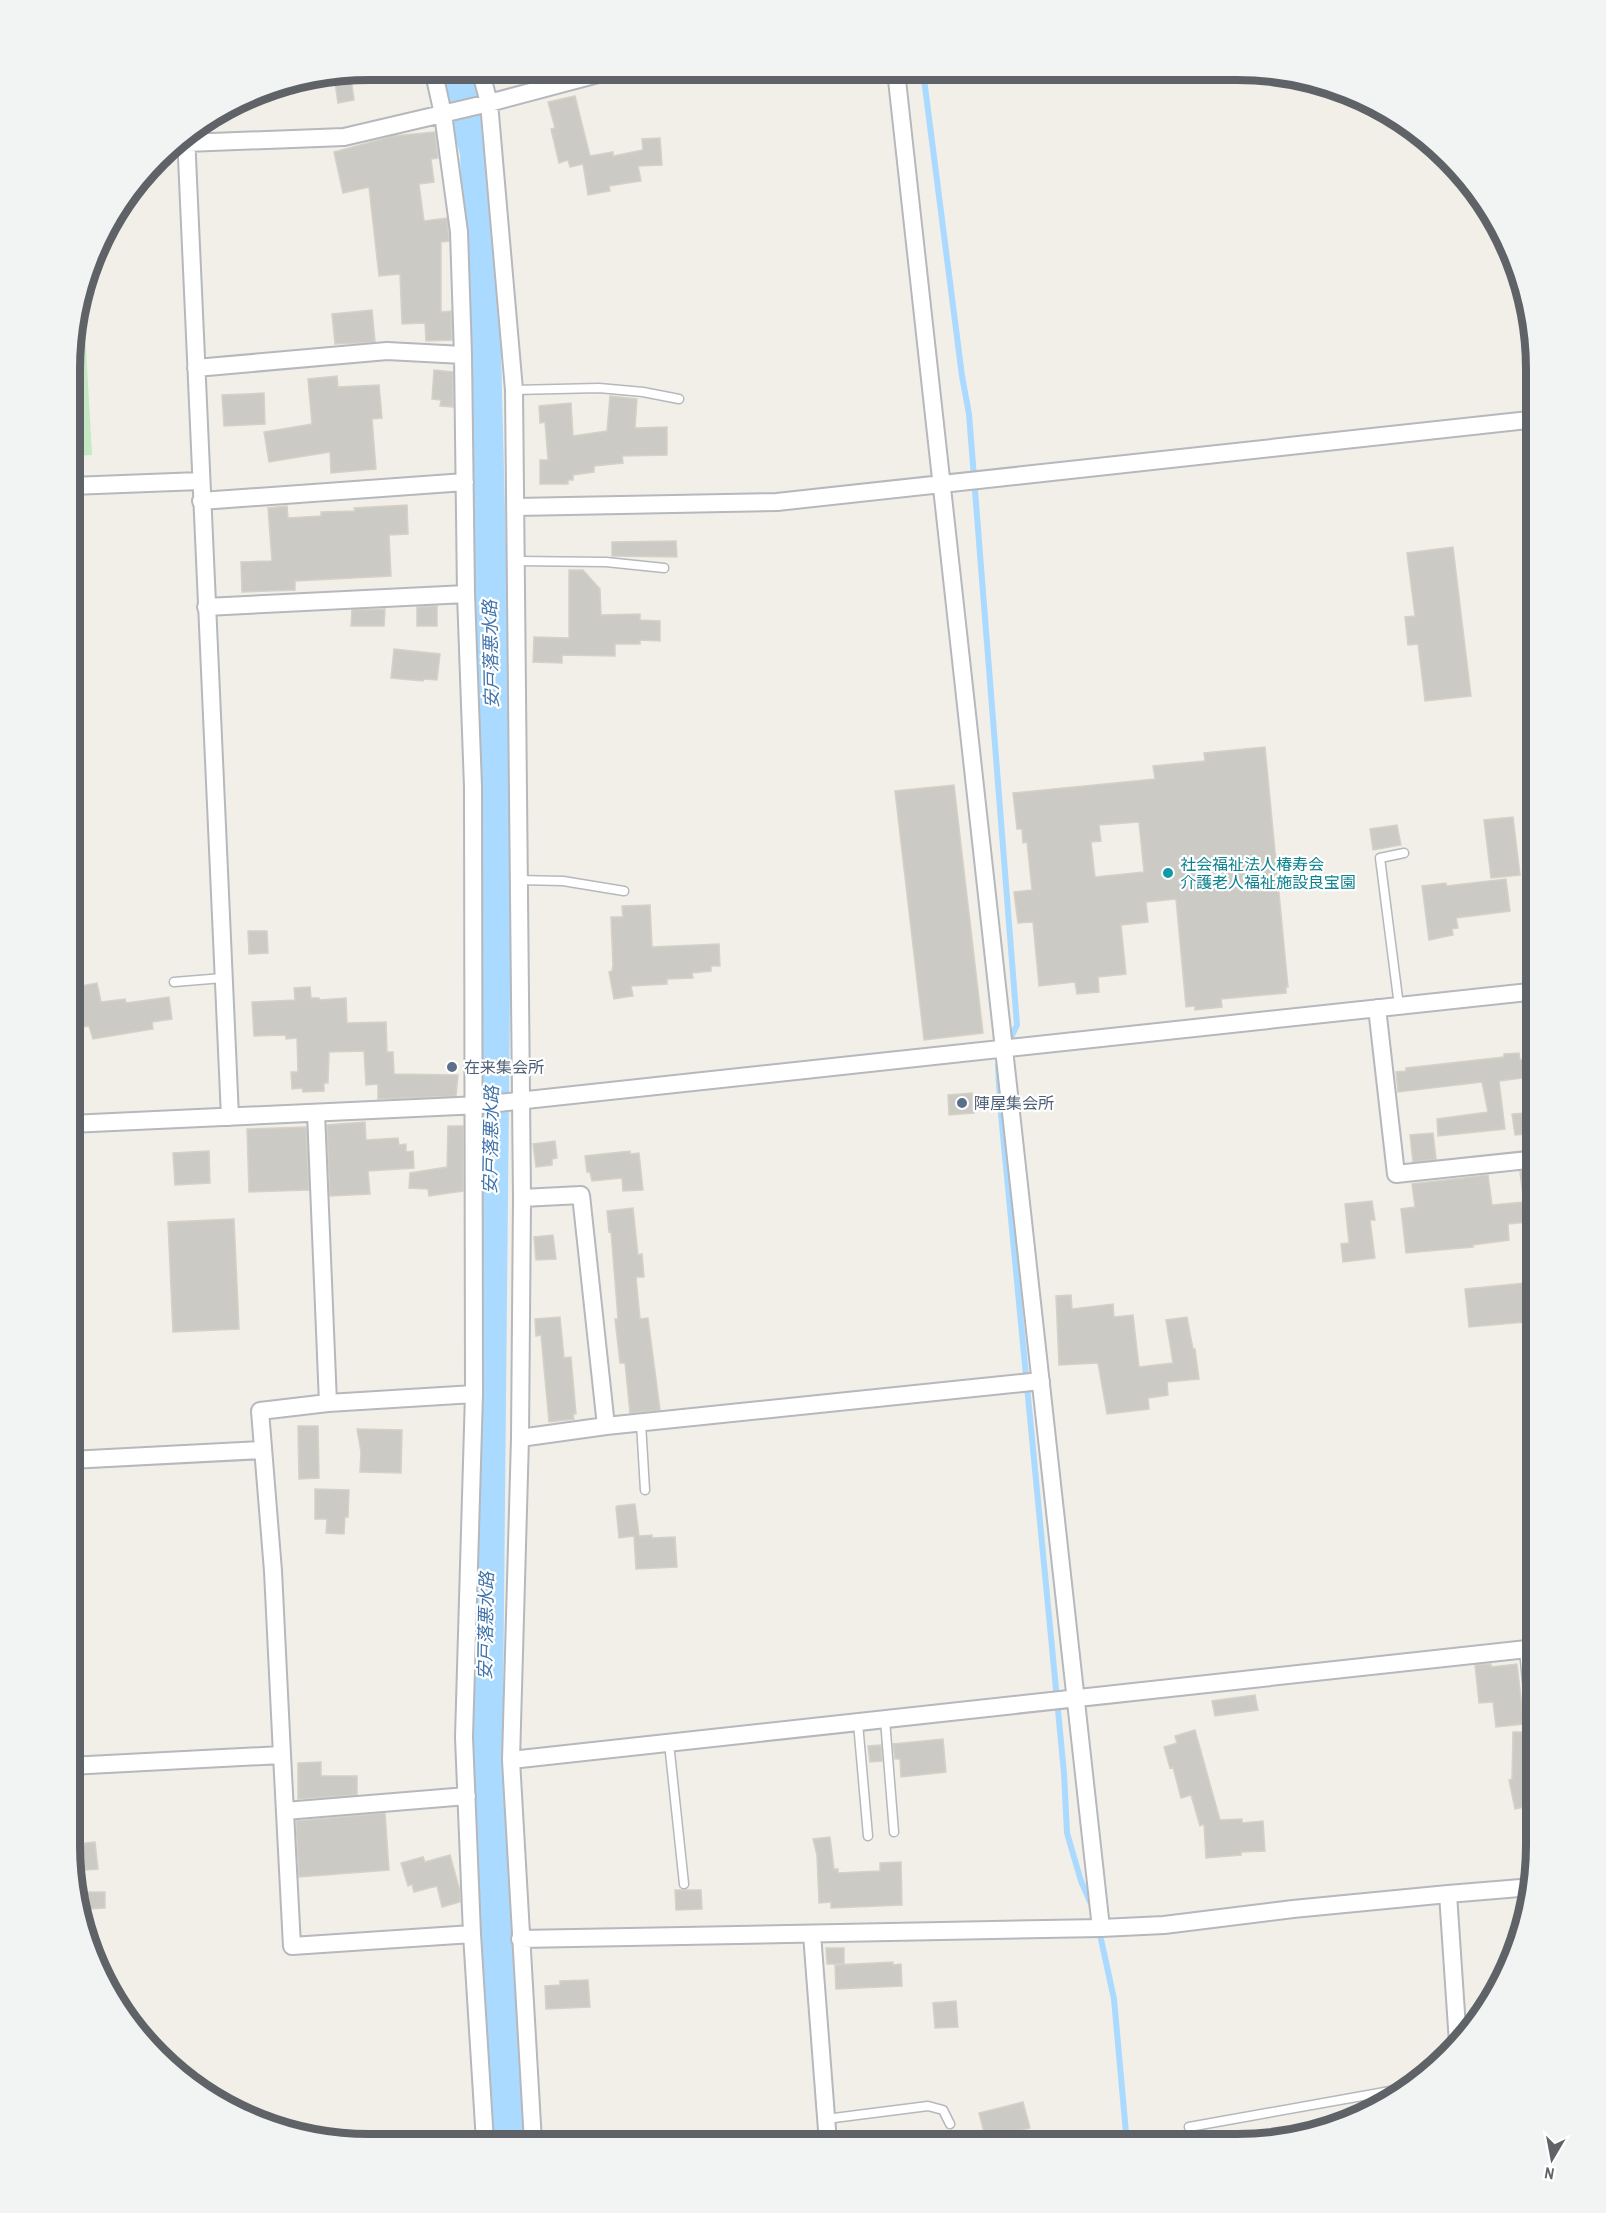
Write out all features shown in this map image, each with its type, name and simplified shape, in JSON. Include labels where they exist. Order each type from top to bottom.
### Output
[{"type":"street","points":[[436,80],[446,113],[459,232],[463,355],[466,594],[473,787],[477,1106],[474,1394],[464,1737],[472,1934],[484,2134]]},
{"type":"street","points":[[482,80],[514,390],[518,880],[514,1102],[522,1198],[520,1438],[510,1760],[532,2134]]},
{"type":"street","points":[[193,139],[344,137],[575,80]]},
{"type":"street","points":[[897,80],[1002,1048],[1101,1928]]},
{"type":"street","points":[[186,144],[230,1117]]},
{"type":"street","points":[[196,368],[387,351],[463,355]]},
{"type":"street","points":[[516,507],[777,502],[1526,420]]},
{"type":"street","points":[[80,486],[200,481]]},
{"type":"street","points":[[201,501],[465,482]]},
{"type":"street","points":[[206,607],[466,594]]},
{"type":"street","points":[[80,1124],[477,1106],[1526,992]]},
{"type":"street","points":[[1377,1008],[1396,1174],[1526,1160]]},
{"type":"street","points":[[316,1113],[328,1404]]},
{"type":"street","points":[[522,1198],[581,1195],[606,1426]]},
{"type":"street","points":[[520,1438],[606,1426],[1041,1381]]},
{"type":"street","points":[[472,1934],[292,1946],[273,1571],[260,1411],[474,1394]]},
{"type":"street","points":[[80,1459],[263,1450]]},
{"type":"street","points":[[510,1760],[1526,1649]]},
{"type":"street","points":[[80,1765],[282,1755]]},
{"type":"street","points":[[285,1811],[467,1796]]},
{"type":"street","points":[[520,1939],[1101,1928],[1164,1924],[1293,1909],[1523,1888]]},
{"type":"street","points":[[1448,1894],[1457,2032]]},
{"type":"street","points":[[812,1934],[827,2134]]},
{"type":"lane","points":[[514,390],[599,388],[643,392],[679,399]]},
{"type":"lane","points":[[516,561],[606,562],[663,568]]},
{"type":"lane","points":[[1399,1006],[1380,858],[1404,854]]},
{"type":"lane","points":[[518,880],[563,881],[624,891]]},
{"type":"lane","points":[[174,982],[223,978]]},
{"type":"lane","points":[[641,1423],[645,1490]]},
{"type":"lane","points":[[885,1720],[894,1832]]},
{"type":"lane","points":[[858,1723],[868,1836]]},
{"type":"lane","points":[[669,1743],[684,1884]]},
{"type":"lane","points":[[1189,2127],[1388,2091]]},
{"type":"lane","points":[[826,2119],[927,2106],[943,2110],[950,2124]]},
{"type":"green space","points":[[82,332],[85,332],[92,455],[80,456]]},
{"type":"building","points":[[351,80],[354,100],[338,103],[335,82]]},
{"type":"building","points":[[575,96],[590,156],[613,152],[613,156],[643,150],[642,139],[660,138],[662,165],[638,166],[641,181],[609,186],[610,191],[588,195],[583,164],[570,167],[568,160],[559,163],[551,129],[555,128],[548,102]]},
{"type":"building","points":[[435,132],[438,158],[431,159],[434,182],[419,184],[424,221],[447,218],[449,241],[441,242],[441,312],[451,311],[452,340],[426,341],[425,323],[402,324],[400,274],[379,276],[369,187],[343,193],[334,152],[393,136]]},
{"type":"building","points":[[372,310],[375,342],[335,344],[332,314]]},
{"type":"building","points":[[434,370],[453,372],[453,407],[440,406],[441,400],[432,399]]},
{"type":"building","points":[[337,376],[338,387],[379,385],[382,418],[372,419],[376,469],[331,473],[330,452],[269,462],[264,432],[312,424],[308,379]]},
{"type":"building","points":[[264,393],[265,424],[224,426],[222,395]]},
{"type":"building","points":[[610,396],[637,399],[635,428],[667,427],[667,455],[622,456],[623,463],[594,466],[594,472],[573,475],[573,480],[568,480],[568,484],[540,484],[540,460],[548,460],[545,422],[540,423],[539,406],[571,403],[573,436],[607,431]]},
{"type":"building","points":[[407,505],[408,534],[389,535],[391,576],[295,581],[295,590],[242,592],[241,562],[272,561],[268,508],[287,506],[288,518],[321,516],[321,512],[355,511],[354,508]]},
{"type":"building","points":[[676,541],[677,557],[612,556],[612,542]]},
{"type":"building","points":[[1453,547],[1471,696],[1425,701],[1418,644],[1408,645],[1405,617],[1415,616],[1407,553]]},
{"type":"building","points":[[569,570],[583,570],[600,589],[601,615],[640,614],[640,620],[660,621],[660,641],[640,640],[640,644],[615,644],[615,656],[562,655],[562,663],[533,662],[534,637],[569,638]]},
{"type":"building","points":[[437,606],[437,626],[417,626],[417,607]]},
{"type":"building","points":[[385,609],[384,626],[351,626],[352,610]]},
{"type":"building","points":[[394,649],[440,654],[437,680],[391,678]]},
{"type":"building","name":"社会福祉法人椿寿会 介護老人福祉施設良宝園","points":[[1265,747],[1288,987],[1286,987],[1286,993],[1221,999],[1222,1007],[1195,1010],[1195,1006],[1186,1007],[1176,899],[1146,902],[1148,922],[1121,925],[1126,974],[1098,977],[1099,992],[1077,994],[1075,982],[1039,986],[1033,922],[1018,923],[1014,892],[1032,890],[1027,842],[1023,843],[1022,829],[1017,829],[1013,793],[1155,779],[1153,766],[1205,761],[1204,753]],"holes":[[[1139,822],[1144,872],[1095,877],[1091,842],[1101,841],[1099,825]]]},
{"type":"building","points":[[954,785],[983,1033],[924,1040],[895,791]]},
{"type":"building","points":[[1513,817],[1520,875],[1491,878],[1484,820]]},
{"type":"building","points":[[1397,825],[1401,845],[1373,850],[1370,829]]},
{"type":"building","points":[[1506,879],[1510,911],[1456,918],[1458,928],[1452,929],[1453,935],[1429,940],[1422,886],[1446,883],[1446,886]]},
{"type":"building","points":[[650,905],[652,947],[719,944],[720,966],[711,966],[711,971],[692,973],[693,978],[667,979],[667,984],[631,986],[633,996],[614,999],[609,972],[612,971],[613,965],[611,917],[623,917],[622,906]]},
{"type":"building","points":[[248,931],[267,931],[268,953],[249,954]]},
{"type":"building","points":[[97,983],[101,1002],[125,999],[126,1003],[169,997],[172,1019],[152,1022],[153,1029],[93,1039],[89,1026],[83,1027],[80,1012],[80,986]]},
{"type":"building","points":[[310,987],[311,998],[319,998],[319,1000],[346,998],[347,1023],[386,1022],[387,1052],[393,1052],[394,1074],[458,1075],[456,1096],[378,1099],[378,1084],[366,1085],[364,1051],[329,1052],[328,1083],[324,1083],[324,1091],[303,1092],[302,1088],[292,1089],[291,1072],[298,1072],[297,1038],[286,1039],[286,1035],[254,1036],[252,1002],[295,1000],[294,988]]},
{"type":"building","points":[[1519,1053],[1520,1060],[1526,1059],[1526,1077],[1499,1081],[1505,1129],[1438,1136],[1437,1119],[1488,1112],[1482,1082],[1398,1092],[1396,1072],[1406,1071],[1406,1068],[1504,1057],[1504,1054]]},
{"type":"building","points":[[972,1093],[974,1113],[949,1115],[948,1095]]},
{"type":"building","points":[[1526,1113],[1526,1134],[1515,1135],[1512,1114]]},
{"type":"building","points":[[365,1122],[366,1140],[398,1138],[399,1145],[406,1144],[406,1152],[413,1151],[414,1168],[368,1171],[370,1194],[330,1196],[327,1125]]},
{"type":"building","points":[[448,1126],[463,1126],[463,1191],[429,1196],[428,1189],[409,1188],[410,1173],[447,1167]]},
{"type":"building","points":[[306,1127],[309,1190],[249,1192],[247,1129]]},
{"type":"building","points":[[1433,1133],[1436,1159],[1413,1162],[1410,1135]]},
{"type":"building","points":[[555,1141],[557,1158],[552,1159],[552,1165],[536,1167],[533,1144]]},
{"type":"building","points":[[209,1151],[210,1183],[175,1185],[173,1153]]},
{"type":"building","points":[[630,1151],[630,1154],[639,1153],[643,1190],[623,1191],[622,1178],[592,1181],[590,1172],[587,1172],[585,1156]]},
{"type":"building","points":[[1526,1171],[1526,1222],[1508,1224],[1509,1240],[1473,1245],[1473,1247],[1406,1253],[1401,1209],[1415,1207],[1412,1184],[1488,1175],[1492,1205],[1524,1202],[1520,1172]]},
{"type":"building","points":[[1372,1201],[1375,1220],[1370,1220],[1375,1258],[1343,1262],[1341,1244],[1349,1243],[1345,1204]]},
{"type":"building","points":[[633,1208],[638,1255],[642,1254],[644,1277],[636,1277],[640,1319],[648,1318],[660,1410],[630,1413],[625,1363],[620,1363],[615,1319],[618,1319],[611,1231],[609,1232],[607,1211]]},
{"type":"building","points":[[234,1219],[239,1329],[173,1332],[168,1222]]},
{"type":"building","points":[[553,1235],[556,1259],[536,1260],[534,1237]]},
{"type":"building","points":[[1526,1283],[1526,1322],[1469,1327],[1465,1289]]},
{"type":"building","points":[[1071,1295],[1072,1309],[1113,1304],[1114,1317],[1133,1315],[1139,1367],[1173,1363],[1166,1320],[1187,1317],[1199,1379],[1167,1382],[1168,1395],[1148,1398],[1149,1409],[1107,1414],[1098,1363],[1059,1365],[1056,1296]]},
{"type":"building","points":[[560,1317],[564,1358],[571,1357],[576,1414],[573,1414],[574,1419],[549,1422],[541,1335],[536,1336],[535,1319]]},
{"type":"building","points":[[298,1426],[318,1426],[319,1478],[299,1479]]},
{"type":"building","points":[[357,1429],[402,1430],[401,1473],[360,1472],[361,1452]]},
{"type":"building","points":[[315,1489],[349,1490],[348,1517],[345,1517],[344,1534],[326,1533],[327,1519],[315,1519]]},
{"type":"building","points":[[635,1504],[639,1536],[675,1537],[677,1567],[636,1569],[634,1536],[619,1538],[616,1507]]},
{"type":"building","points":[[1491,1664],[1491,1667],[1517,1664],[1524,1724],[1496,1727],[1493,1702],[1479,1703],[1475,1665]]},
{"type":"building","points":[[1255,1695],[1258,1710],[1215,1716],[1212,1701]]},
{"type":"building","points":[[1195,1730],[1220,1820],[1242,1819],[1242,1823],[1263,1821],[1265,1851],[1241,1852],[1241,1855],[1206,1858],[1204,1824],[1200,1826],[1191,1795],[1181,1798],[1173,1767],[1170,1768],[1164,1747],[1177,1743],[1175,1736]]},
{"type":"building","points":[[1513,1732],[1526,1732],[1526,1806],[1515,1809],[1509,1780],[1512,1779]]},
{"type":"building","points":[[943,1739],[946,1772],[901,1777],[900,1759],[895,1759],[893,1744]]},
{"type":"building","points":[[881,1745],[882,1761],[870,1762],[868,1746]]},
{"type":"building","points":[[321,1762],[321,1776],[357,1776],[357,1795],[298,1799],[298,1763]]},
{"type":"building","points":[[385,1813],[389,1870],[299,1877],[296,1821]]},
{"type":"building","points":[[830,1837],[834,1869],[838,1869],[838,1873],[880,1871],[880,1863],[901,1862],[902,1905],[831,1908],[831,1902],[819,1903],[817,1855],[813,1839]]},
{"type":"building","points":[[95,1842],[98,1869],[81,1870],[80,1844]]},
{"type":"building","points":[[450,1855],[460,1891],[460,1902],[442,1907],[437,1886],[414,1892],[412,1884],[408,1886],[401,1863],[423,1857],[425,1862]]},
{"type":"building","points":[[675,1890],[701,1890],[702,1909],[676,1910]]},
{"type":"building","points":[[87,1892],[105,1892],[105,1908],[87,1909]]},
{"type":"building","points":[[826,1948],[844,1948],[844,1964],[827,1964]]},
{"type":"building","points":[[893,1962],[893,1965],[901,1964],[902,1986],[836,1989],[835,1965]]},
{"type":"building","points":[[588,1980],[590,2007],[546,2009],[545,1986],[560,1985],[560,1981]]},
{"type":"building","points":[[956,2001],[958,2027],[935,2028],[933,2003]]},
{"type":"building","points":[[1023,2102],[1030,2128],[1008,2134],[984,2134],[979,2113]]},
{"type":"waterway","name":"安戸落悪水路","points":[[458,80],[478,152],[494,790],[485,1705],[512,2134]]},
{"type":"waterway","points":[[924,80],[962,376],[969,414],[1017,1025],[1008,1043]]},
{"type":"waterway","points":[[1000,1061],[998,1066],[1001,1114],[1064,1773],[1067,1833],[1081,1881],[1092,1906]]},
{"type":"waterway","points":[[1099,1930],[1114,1999],[1126,2134]]},
{"type":"place","name":"社会福祉法人椿寿会 介護老人福祉施設良宝園","points":[[1168,873]]},
{"type":"place","name":"在来集会所","points":[[452,1067]]},
{"type":"place","name":"陣屋集会所","points":[[962,1103]]}]
